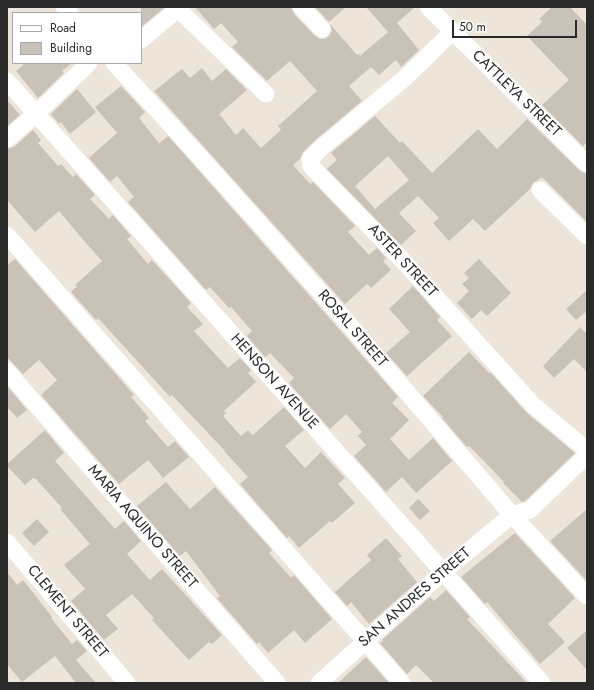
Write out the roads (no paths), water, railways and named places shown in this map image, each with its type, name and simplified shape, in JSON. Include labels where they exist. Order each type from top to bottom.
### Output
[{"type":"street","points":[[301,7],[322,29]]},
{"type":"street","name":"CATTLEYA STREET","points":[[428,7],[587,164]]},
{"type":"street","points":[[142,39],[179,8],[266,94]]},
{"type":"street","name":"ASTER STREET","points":[[452,32],[406,77],[321,148],[310,159],[311,166],[406,264],[533,405],[587,450]]},
{"type":"street","points":[[7,139],[36,114],[88,64]]},
{"type":"street","name":"ROSAL STREET","points":[[115,64],[200,157],[341,316],[512,515],[587,596]]},
{"type":"street","name":"HENSON AVENUE","points":[[7,81],[542,683]]},
{"type":"street","points":[[540,190],[587,236]]},
{"type":"street","points":[[7,235],[402,683]]},
{"type":"street","name":"MARIA AQUINO STREET","points":[[7,371],[277,683]]},
{"type":"street","points":[[512,515],[530,510],[587,455]]},
{"type":"street","name":"SAN ANDRES STREET","points":[[319,683],[443,572],[512,515]]},
{"type":"street","name":"CLEMENT STREET","points":[[7,542],[127,683]]}]
